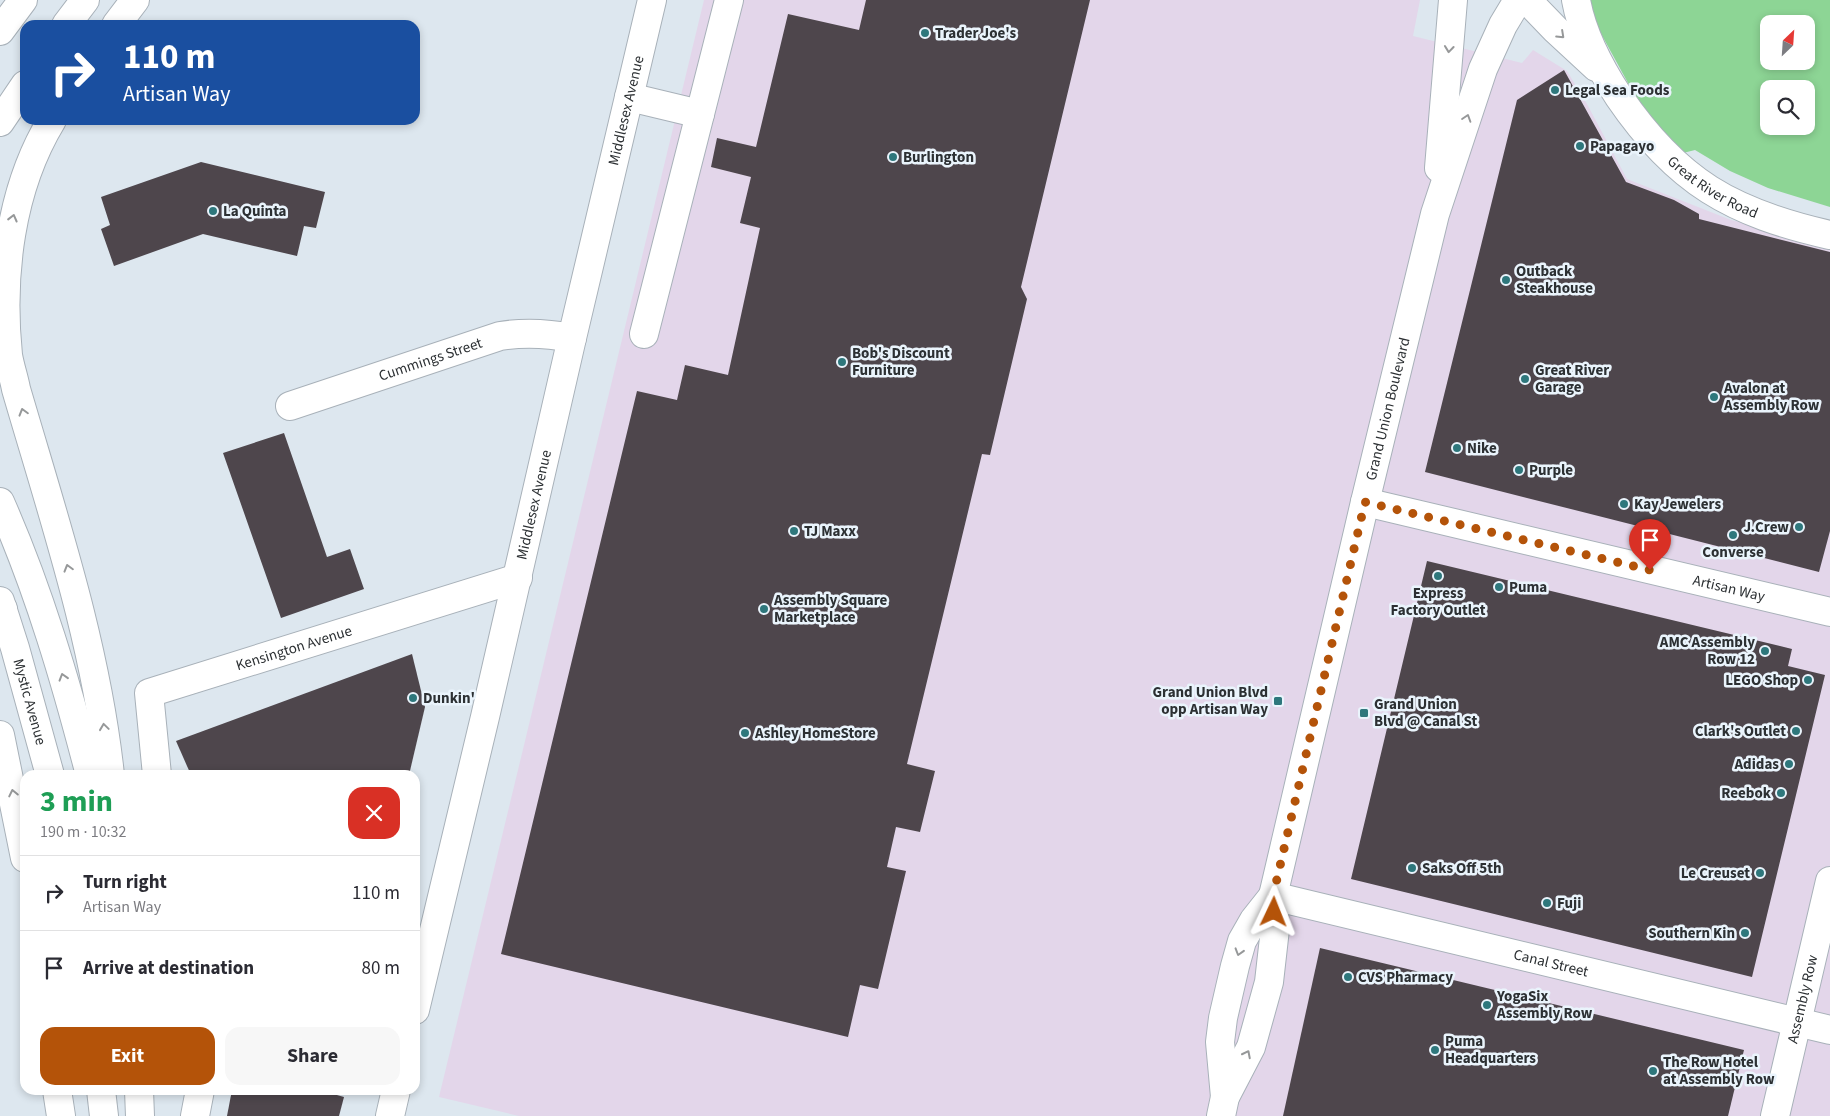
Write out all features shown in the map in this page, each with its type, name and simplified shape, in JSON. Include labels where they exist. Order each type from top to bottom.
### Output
[{"type":"main road","points":[[0,31],[23,0]]},
{"type":"main road","points":[[70,20],[85,0]]},
{"type":"main road","points":[[120,20],[135,0]]},
{"type":"main road","name":"Middlesex Avenue","points":[[420,989],[518,578],[572,338],[652,0]]},
{"type":"main road","points":[[644,334],[729,0]]},
{"type":"main road","name":"Grand Union Boulevard","points":[[1435,214],[1453,0]]},
{"type":"main road","name":"Grand Union Boulevard","points":[[1223,1107],[1251,1047],[1269,982],[1275,930],[1273,896],[1365,502],[1435,214],[1483,70],[1503,25],[1518,0]]},
{"type":"main road","name":"Great River Road","points":[[1527,0],[1556,30],[1605,75]]},
{"type":"main road","name":"Great River Road","points":[[1576,0],[1578,14],[1605,75],[1639,126],[1660,150],[1702,185],[1728,201],[1781,223],[1830,235]]},
{"type":"main road","points":[[0,122],[20,92]]},
{"type":"main road","points":[[629,97],[700,114]]},
{"type":"main road","points":[[49,125],[32,159],[20,191],[11,224],[5,257],[3,289],[4,322],[8,356],[16,389],[79,606],[91,657],[101,708],[109,770]]},
{"type":"main road","name":"Cummings Street","points":[[290,406],[500,336],[521,333],[546,333],[572,338]]},
{"type":"main road","points":[[0,502],[40,605],[89,770]]},
{"type":"main road","name":"Artisan Way","points":[[1365,502],[1830,612]]},
{"type":"main road","name":"Kensington Avenue","points":[[157,770],[149,692],[518,578]]},
{"type":"main road","name":"Mystic Avenue","points":[[1,606],[37,722],[49,770]]},
{"type":"main road","points":[[0,735],[20,833]]},
{"type":"main road","name":"Assembly Row","points":[[1775,1116],[1830,881]]},
{"type":"main road","name":"Grand Union Boulevard","points":[[1223,1107],[1220,1042],[1223,1018],[1235,966],[1242,941],[1254,920],[1273,896]]},
{"type":"main road","name":"Canal Street","points":[[1273,896],[1830,1030]]},
{"type":"main road","points":[[58,1095],[61,1116]]},
{"type":"main road","points":[[102,1095],[104,1116]]},
{"type":"main road","points":[[139,1095],[140,1116]]},
{"type":"main road","points":[[195,1116],[199,1095]]},
{"type":"shaded area","points":[[704,0],[1420,0],[1413,36],[1522,63],[1533,50],[1567,71],[1627,179],[1731,220],[1830,243],[1830,1116],[519,1116],[439,1097]]},
{"type":"green space","points":[[1589,0],[1830,0],[1830,207],[1768,188],[1730,171],[1695,150],[1683,153],[1657,126],[1634,94],[1593,19]]},
{"type":"building","name":"Assembly Square Marketplace","points":[[866,0],[1090,0],[1021,287],[1027,299],[990,455],[982,454],[907,764],[935,771],[920,832],[896,827],[887,867],[906,871],[878,989],[860,985],[848,1037],[501,954],[637,391],[677,400],[685,365],[728,375],[760,228],[740,223],[751,177],[711,167],[717,138],[756,147],[788,14],[859,30]]},
{"type":"building","name":"Avalon at Assembly Row","points":[[1564,70],[1626,182],[1674,200],[1699,214],[1699,219],[1830,252],[1830,531],[1819,572],[1425,472],[1517,100]]},
{"type":"building","name":"La Quinta","points":[[201,162],[325,192],[316,228],[304,226],[297,256],[203,234],[114,266],[101,229],[110,225],[101,197]]},
{"type":"building","points":[[284,433],[327,557],[350,549],[364,589],[281,618],[223,453]]},
{"type":"building","points":[[1427,561],[1792,649],[1788,666],[1825,675],[1752,977],[1351,879]]},
{"type":"building","points":[[412,654],[425,707],[410,770],[189,770],[176,741]]},
{"type":"building","name":"Puma Headquarters","points":[[1320,948],[1744,1050],[1728,1116],[1283,1116]]},
{"type":"building","points":[[231,1095],[337,1095],[344,1097],[339,1116],[227,1116]]},
{"type":"place","name":"Trader Joe's","points":[[925,33]]},
{"type":"place","name":"Legal Sea Foods","points":[[1555,90]]},
{"type":"place","name":"Papagayo","points":[[1580,146]]},
{"type":"place","name":"Burlington","points":[[893,157]]},
{"type":"place","name":"La Quinta","points":[[213,211]]},
{"type":"place","name":"Outback Steakhouse","points":[[1506,280]]},
{"type":"place","name":"Bob's Discount Furniture","points":[[842,362]]},
{"type":"place","name":"Great River Garage","points":[[1525,379]]},
{"type":"place","name":"Avalon at Assembly Row","points":[[1714,397]]},
{"type":"place","name":"Nike","points":[[1457,448]]},
{"type":"place","name":"Purple","points":[[1519,470]]},
{"type":"place","name":"Kay Jewelers","points":[[1624,504]]},
{"type":"place","name":"J.Crew","points":[[1799,527]]},
{"type":"place","name":"TJ Maxx","points":[[794,531]]},
{"type":"place","name":"Converse","points":[[1733,535]]},
{"type":"place","name":"Express Factory Outlet","points":[[1438,576]]},
{"type":"place","name":"Puma","points":[[1499,587]]},
{"type":"place","name":"Assembly Square Marketplace","points":[[764,609]]},
{"type":"place","name":"AMC Assembly Row 12","points":[[1765,651]]},
{"type":"place","name":"LEGO Shop","points":[[1808,680]]},
{"type":"place","name":"Dunkin'","points":[[413,698]]},
{"type":"place","name":"Grand Union Blvd opp Artisan Way","points":[[1278,701]]},
{"type":"place","name":"Grand Union Blvd @ Canal St","points":[[1364,713]]},
{"type":"place","name":"Clark's Outlet","points":[[1796,731]]},
{"type":"place","name":"Ashley HomeStore","points":[[745,733]]},
{"type":"place","name":"Adidas","points":[[1789,764]]},
{"type":"place","name":"Reebok","points":[[1781,793]]},
{"type":"place","name":"Saks Off 5th","points":[[1412,868]]},
{"type":"place","name":"Le Creuset","points":[[1760,873]]},
{"type":"place","name":"Fuji","points":[[1547,903]]},
{"type":"place","name":"Southern Kin","points":[[1745,933]]},
{"type":"place","name":"CVS Pharmacy","points":[[1348,977]]},
{"type":"place","name":"YogaSix Assembly Row","points":[[1487,1005]]},
{"type":"place","name":"Puma Headquarters","points":[[1435,1050]]},
{"type":"place","name":"The Row Hotel at Assembly Row","points":[[1653,1071]]},
{"type":"route","points":[[1274,912],[1273,896],[1365,502],[1650,570]]}]
